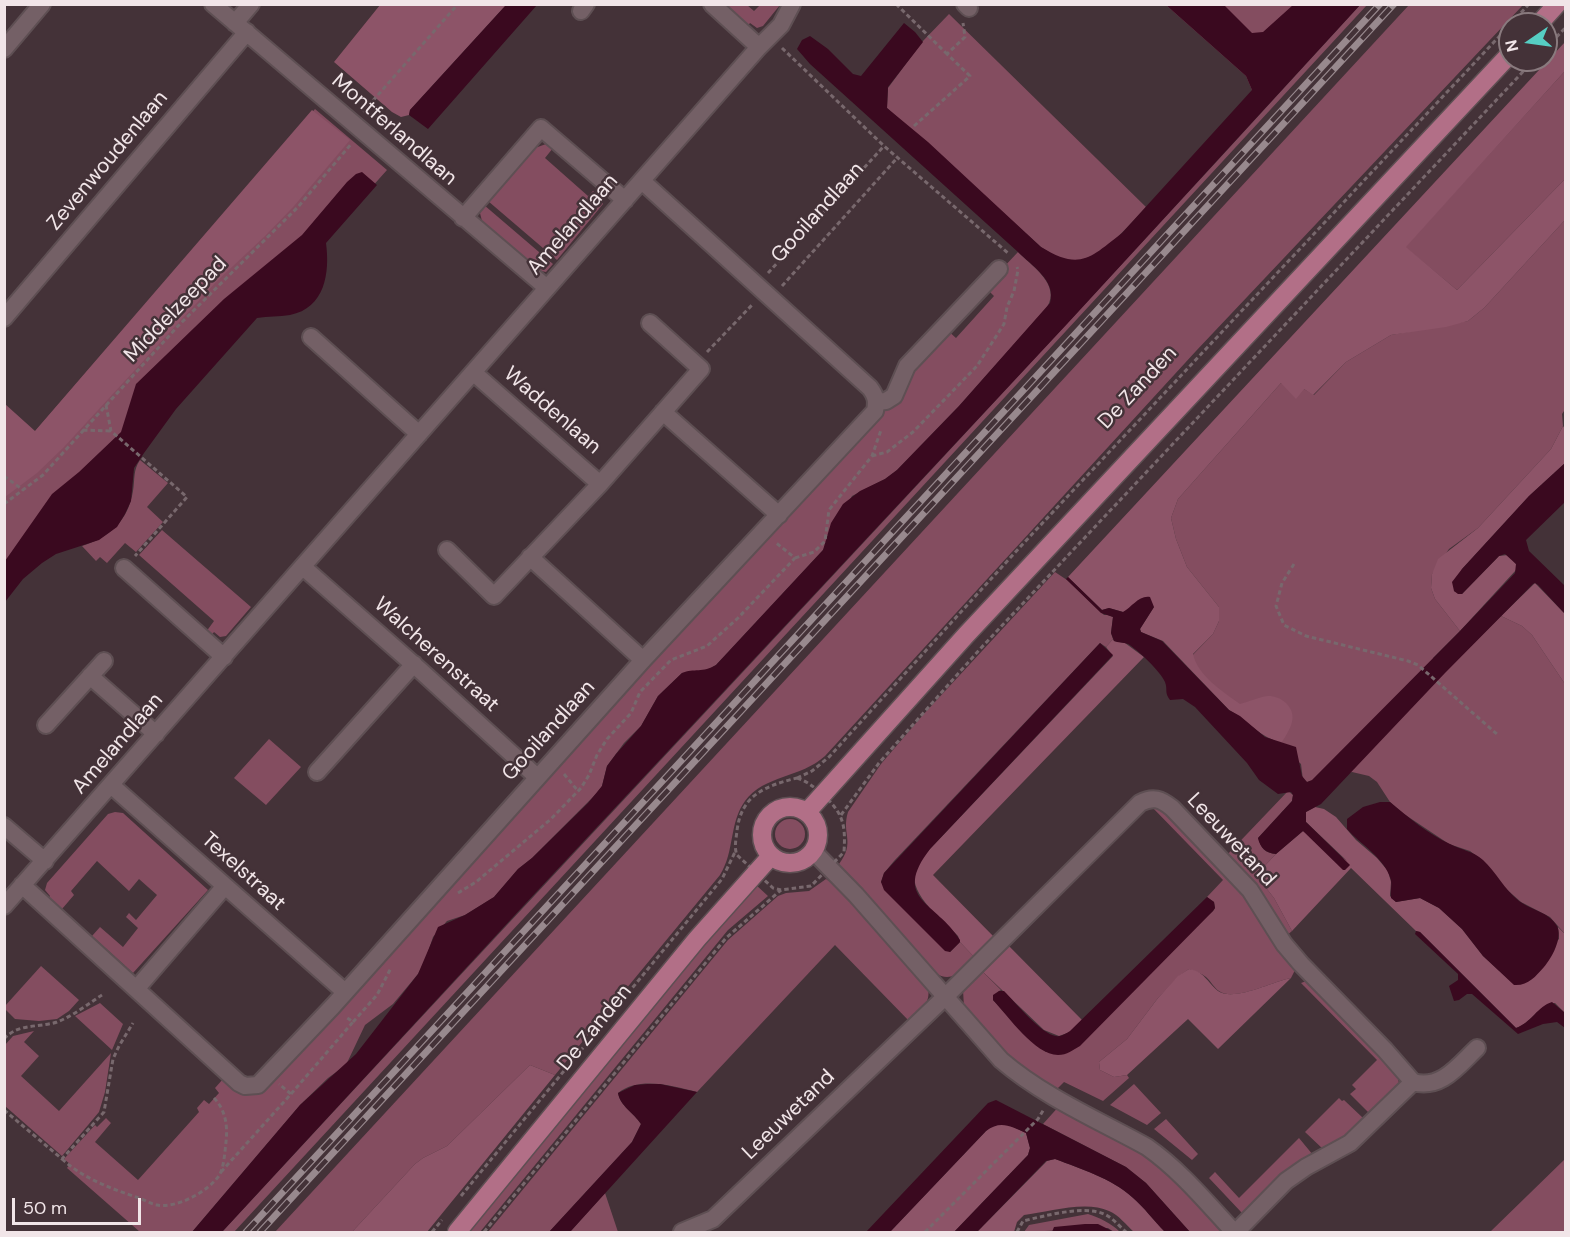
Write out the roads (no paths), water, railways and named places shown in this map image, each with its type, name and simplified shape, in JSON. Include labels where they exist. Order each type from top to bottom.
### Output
[{"type":"main road","name":"De Zanden","points":[[807,812],[966,635],[1498,67]]},
{"type":"main road","points":[[784,807],[799,808],[807,812],[816,823],[818,833],[813,851],[804,859],[793,863],[781,862],[771,856],[765,848],[761,834],[768,816],[784,807]]},
{"type":"main road","name":"De Zanden","points":[[457,1233],[676,965],[771,856]]},
{"type":"street","points":[[4,49],[42,4]]},
{"type":"street","name":"Montferlandlaan","points":[[213,4],[548,288]]},
{"type":"street","name":"Zevenwoudenlaan","points":[[4,318],[241,28],[251,4]]},
{"type":"street","points":[[712,4],[765,41]]},
{"type":"street","name":"Amelandlaan","points":[[4,906],[781,25],[792,4]]},
{"type":"street","points":[[463,218],[541,128],[625,200]]},
{"type":"street","name":"Gooilandlaan","points":[[642,181],[870,388],[875,394],[876,406]]},
{"type":"street","name":"Gooilandlaan","points":[[137,988],[239,1083],[250,1087],[258,1085],[333,1006],[537,777],[554,762],[876,406],[894,396],[907,366],[1007,266]]},
{"type":"street","points":[[447,550],[494,596],[600,484],[701,369],[650,323]]},
{"type":"street","points":[[311,337],[419,434]]},
{"type":"street","name":"Waddenlaan","points":[[474,373],[600,484]]},
{"type":"street","points":[[663,411],[779,515]]},
{"type":"street","points":[[530,557],[644,660]]},
{"type":"street","name":"Walcherenstraat","points":[[303,567],[414,664],[537,777]]},
{"type":"street","points":[[124,568],[224,657]]},
{"type":"street","points":[[46,725],[104,661]]},
{"type":"street","points":[[317,772],[414,664]]},
{"type":"street","points":[[90,676],[156,734]]},
{"type":"street","name":"Texelstraat","points":[[111,785],[345,992]]},
{"type":"street","name":"Leeuwetand","points":[[682,1233],[713,1219],[946,996],[1140,803],[1152,798],[1157,798],[1172,808],[1250,890],[1284,944],[1413,1082]]},
{"type":"street","points":[[4,826],[45,861]]},
{"type":"street","points":[[813,851],[946,996],[987,1045],[1012,1069],[1053,1096],[1159,1155],[1184,1177],[1235,1233],[1286,1181],[1350,1143],[1413,1082],[1429,1084],[1443,1080],[1477,1048]]},
{"type":"street","points":[[22,885],[137,988],[225,886]]},
{"type":"railway","points":[[246,1232],[1380,4]]},
{"type":"railway","points":[[260,1232],[1394,4]]}]
